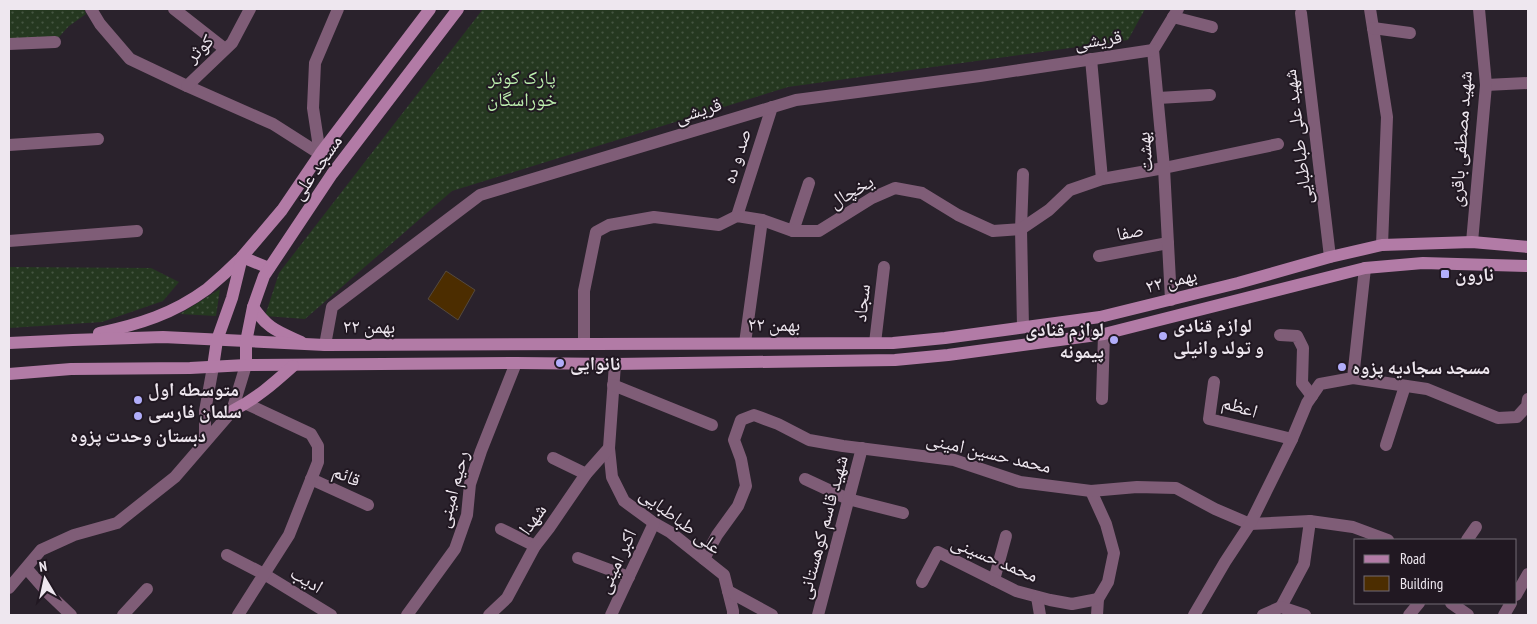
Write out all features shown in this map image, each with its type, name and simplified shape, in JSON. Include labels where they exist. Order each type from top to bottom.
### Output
[{"type":"main road","name":"مسجد علی","points":[[73,340],[136,325],[165,314],[207,288],[242,258],[282,210],[320,154],[430,9]]},
{"type":"main road","name":"مسجد علی","points":[[246,365],[246,342],[253,307],[264,276],[332,174],[458,9]]},
{"type":"main road","name":"۲۲ بهمن","points":[[9,343],[163,337],[308,345],[876,343],[945,338],[1100,317],[1382,245],[1472,242],[1528,247]]},
{"type":"main road","points":[[213,367],[217,340],[232,298],[242,258],[269,268]]},
{"type":"main road","name":"۲۲ بهمن","points":[[9,374],[71,369],[246,365],[615,364],[895,360],[948,355],[1104,334],[1365,268],[1424,263],[1528,266]]},
{"type":"main road","points":[[253,307],[262,320],[273,330],[308,345]]},
{"type":"main road","points":[[993,331],[995,349]]},
{"type":"main road","points":[[232,411],[247,404],[267,390],[293,366]]},
{"type":"street","points":[[91,9],[100,24],[130,59],[273,124],[320,154]]},
{"type":"street","points":[[174,9],[225,50]]},
{"type":"street","name":"کوثر","points":[[187,86],[232,42],[250,9]]},
{"type":"street","points":[[320,154],[312,108],[316,63],[338,9]]},
{"type":"street","points":[[1370,9],[1387,117],[1382,245]]},
{"type":"street","name":"شهید مصطفی باقری","points":[[1472,242],[1486,85],[1479,9]]},
{"type":"street","points":[[1153,50],[1176,13],[1212,27]]},
{"type":"street","name":"شهید علی طباطبایی","points":[[1302,14],[1330,257]]},
{"type":"street","points":[[1373,28],[1410,32]]},
{"type":"street","points":[[9,44],[55,42]]},
{"type":"street","name":"قریشی","points":[[325,345],[332,307],[480,195],[796,100],[1153,50]]},
{"type":"street","name":"بهشت","points":[[1153,50],[1164,168],[1171,300]]},
{"type":"street","points":[[1091,59],[1102,179]]},
{"type":"street","points":[[1486,85],[1528,83]]},
{"type":"street","points":[[1158,98],[1210,95]]},
{"type":"street","name":"صد و ده","points":[[736,216],[772,107]]},
{"type":"street","points":[[9,145],[98,139]]},
{"type":"street","points":[[1021,229],[1049,210],[1070,190],[1102,179],[1278,144]]},
{"type":"street","points":[[1023,174],[1021,229],[1023,327]]},
{"type":"street","points":[[793,231],[809,183]]},
{"type":"street","name":"یخچال","points":[[584,344],[584,292],[596,232],[609,224],[654,217],[719,225],[736,216],[762,220],[793,231],[819,231],[872,198],[895,188],[922,193],[958,216],[993,231],[1021,229]]},
{"type":"street","points":[[744,343],[762,220]]},
{"type":"street","points":[[9,241],[137,231]]},
{"type":"street","name":"صفا","points":[[1098,256],[1168,242]]},
{"type":"street","name":"سجاد","points":[[876,343],[884,267]]},
{"type":"street","points":[[1352,378],[1365,268]]},
{"type":"street","points":[[1102,399],[1104,334]]},
{"type":"street","points":[[1280,335],[1297,336],[1303,348],[1302,382],[1312,396]]},
{"type":"street","name":"رحیم امینی","points":[[407,615],[455,549],[466,515],[470,484],[516,363]]},
{"type":"street","name":"علی طباطبایی","points":[[615,364],[609,448],[612,477],[624,501],[670,532],[724,575],[733,615]]},
{"type":"street","points":[[9,588],[27,569],[41,550],[74,536],[117,523],[175,477],[232,411],[246,365]]},
{"type":"street","points":[[205,442],[205,411],[213,367]]},
{"type":"street","points":[[1194,615],[1250,524],[1307,404],[1320,384],[1352,378],[1427,389],[1498,418],[1522,418],[1528,399]]},
{"type":"street","name":"اعظم","points":[[1214,382],[1209,419],[1292,439]]},
{"type":"street","points":[[614,385],[712,425]]},
{"type":"street","points":[[1386,445],[1405,386]]},
{"type":"street","points":[[238,615],[289,535],[318,462],[318,446],[311,434],[247,404]]},
{"type":"street","name":"محمد حسین امینی","points":[[704,559],[717,535],[738,506],[746,486],[741,459],[734,440],[741,420],[754,415],[778,424],[809,440],[954,460],[1020,482],[1092,491],[1138,487],[1176,488],[1215,509],[1250,524]]},
{"type":"street","name":"شهدا","points":[[489,615],[507,598],[535,546],[586,474],[609,448]]},
{"type":"street","name":"شهید قاسم کوهستانی","points":[[818,615],[862,448]]},
{"type":"street","points":[[553,458],[586,474]]},
{"type":"street","name":"قائم","points":[[311,479],[368,505]]},
{"type":"street","points":[[805,479],[848,499],[903,513]]},
{"type":"street","points":[[1092,491],[1106,524],[1114,553],[1108,582],[1098,599],[1097,615]]},
{"type":"street","points":[[1250,524],[1310,521],[1353,527],[1385,539]]},
{"type":"street","points":[[1264,615],[1281,607],[1304,564],[1310,521]]},
{"type":"street","name":"اکبر امینی","points":[[611,615],[654,523]]},
{"type":"street","points":[[1468,539],[1476,527]]},
{"type":"street","points":[[501,529],[535,546]]},
{"type":"street","points":[[994,580],[1006,536]]},
{"type":"street","name":"محمد حسینی","points":[[922,582],[938,552],[1016,591],[1072,604],[1098,599]]},
{"type":"street","points":[[227,555],[264,574]]},
{"type":"street","points":[[578,558],[629,577]]},
{"type":"street","points":[[27,569],[71,615]]},
{"type":"street","name":"ادیب","points":[[264,574],[331,615]]},
{"type":"street","points":[[1517,593],[1528,574]]},
{"type":"street","points":[[123,615],[147,589]]},
{"type":"street","points":[[728,591],[772,615]]},
{"type":"street","points":[[1037,597],[1040,615]]},
{"type":"street","points":[[1409,615],[1418,604]]},
{"type":"street","points":[[1452,604],[1468,615]]},
{"type":"street","points":[[1504,615],[1511,604]]},
{"type":"street","points":[[1281,607],[1305,615]]},
{"type":"green space","points":[[9,9],[84,9],[86,14],[69,26],[59,37],[9,40]]},
{"type":"green space","name":"پارک کوثر خوراسگان","points":[[483,9],[1145,9],[1128,40],[788,87],[452,191],[305,319],[265,316],[279,273]]},
{"type":"green space","points":[[9,267],[151,268],[179,282],[163,301],[102,322],[9,328]]},
{"type":"green space","points":[[220,289],[216,316],[180,314]]},
{"type":"building","points":[[446,271],[475,290],[458,320],[428,299]]},
{"type":"place","name":"نارون","points":[[1445,274]]},
{"type":"place","name":"لوازم قنادی و تولد وانیلی","points":[[1163,336]]},
{"type":"place","name":"لوازم قنادی پیمونه","points":[[1114,340]]},
{"type":"place","name":"نانوایی","points":[[560,363]]},
{"type":"place","name":"مسجد سجادیه پزوه","points":[[1342,367]]},
{"type":"place","name":"متوسطه اول سلمان فارسی","points":[[138,400]]},
{"type":"place","name":"دبستان وحدت پزوه","points":[[138,416]]}]
